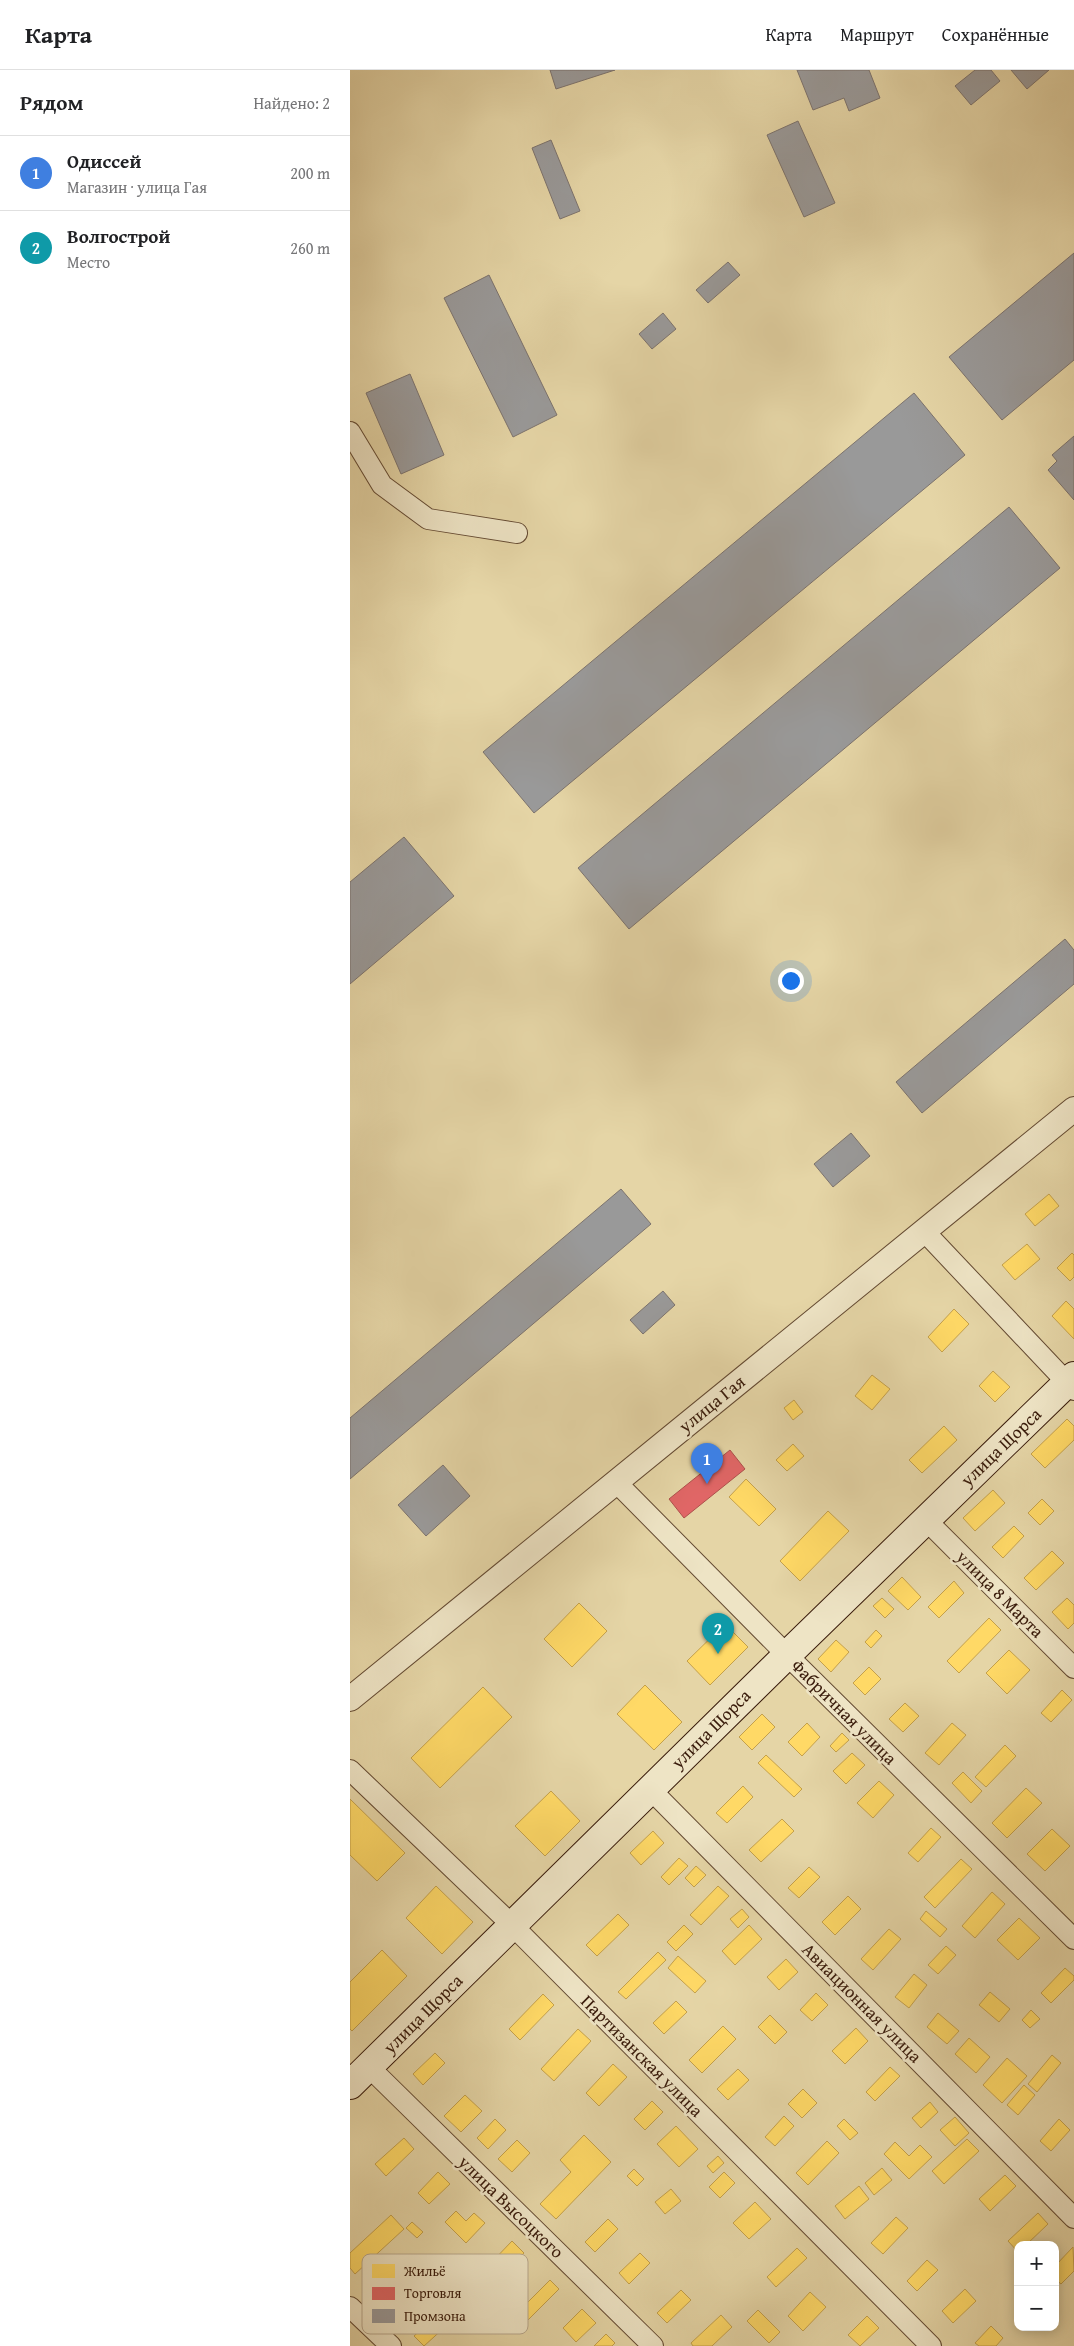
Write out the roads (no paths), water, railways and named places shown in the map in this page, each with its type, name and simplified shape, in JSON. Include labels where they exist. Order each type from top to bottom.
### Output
[{"type":"main road","name":"улица Щорса","points":[[359,2076],[786,1655],[1072,1383]]},
{"type":"street","points":[[350,432],[382,485],[428,518],[517,533]]},
{"type":"street","name":"улица Гая","points":[[350,1699],[1074,1109]]},
{"type":"street","points":[[924,1231],[1072,1383]]},
{"type":"street","name":"Фабричная улица","points":[[616,1482],[786,1655],[1074,1939]]},
{"type":"street","name":"улица 8 Марта","points":[[926,1520],[1074,1668]]},
{"type":"street","name":"Партизанская улица","points":[[350,1770],[512,1925],[931,2346]]},
{"type":"street","name":"Авиационная улица","points":[[650,1789],[1074,2218]]},
{"type":"street","name":"улица Высоцкого","points":[[359,2076],[653,2346]]},
{"type":"street","points":[[350,2307],[362,2318]]},
{"type":"street","points":[[378,2334],[391,2346]]},
{"type":"place","name":"Одиссей","points":[[707,1484]]},
{"type":"place","name":"Волгострой","points":[[718,1654]]}]
